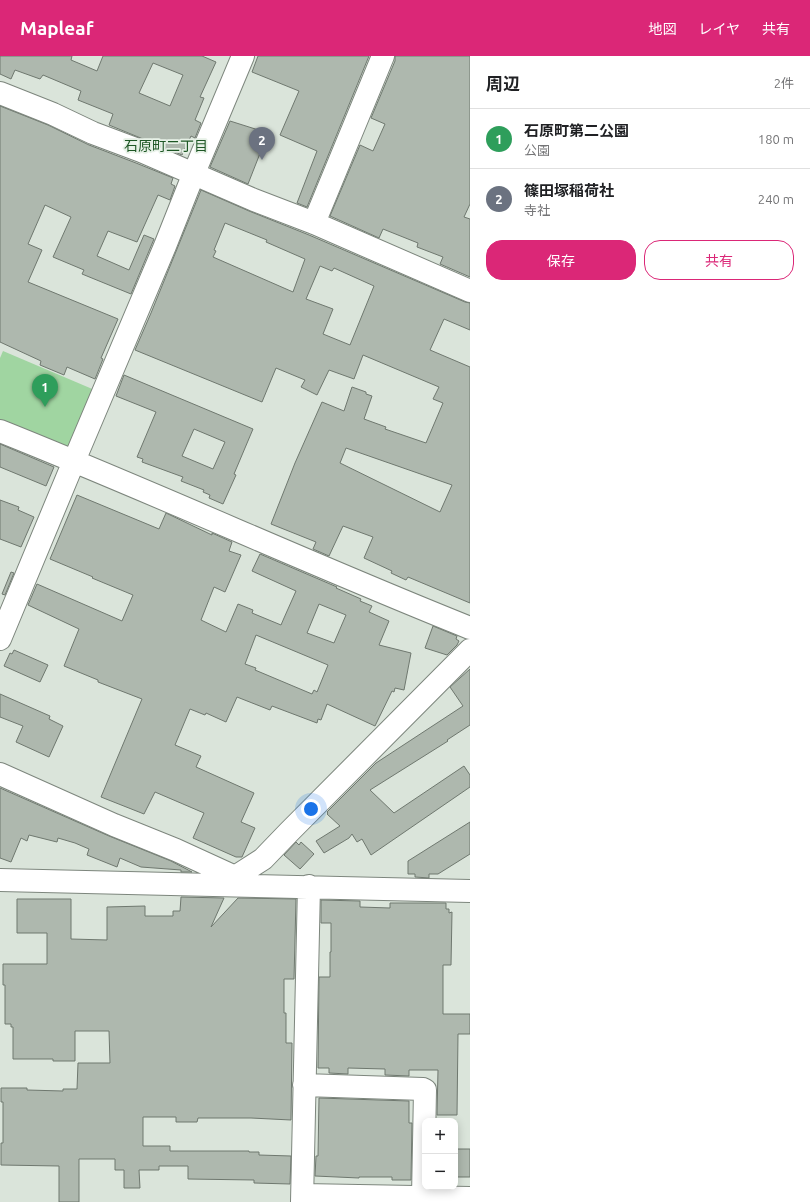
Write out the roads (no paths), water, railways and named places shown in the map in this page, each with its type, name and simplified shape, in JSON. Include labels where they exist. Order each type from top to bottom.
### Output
[{"type":"street","points":[[0,639],[243,56]]},
{"type":"street","points":[[314,223],[384,56]]},
{"type":"street","points":[[0,93],[53,114],[93,133],[194,173],[254,200],[314,223],[470,291]]},
{"type":"street","points":[[0,431],[74,461],[351,580],[470,628]]},
{"type":"street","points":[[233,881],[263,859],[470,650]]},
{"type":"street","points":[[0,774],[114,825],[176,850],[233,881]]},
{"type":"street","points":[[0,880],[233,881],[309,886],[470,891]]},
{"type":"street","points":[[309,886],[303,1198],[470,1198]]},
{"type":"street","points":[[304,1086],[423,1088],[425,1090],[423,1197]]},
{"type":"place","name":"篠田塚稲荷社","points":[[262,160]]},
{"type":"place","name":"石原町第二公園","points":[[45,407]]},
{"type":"district","name":"石原町二丁目","points":[[166,146]]}]
